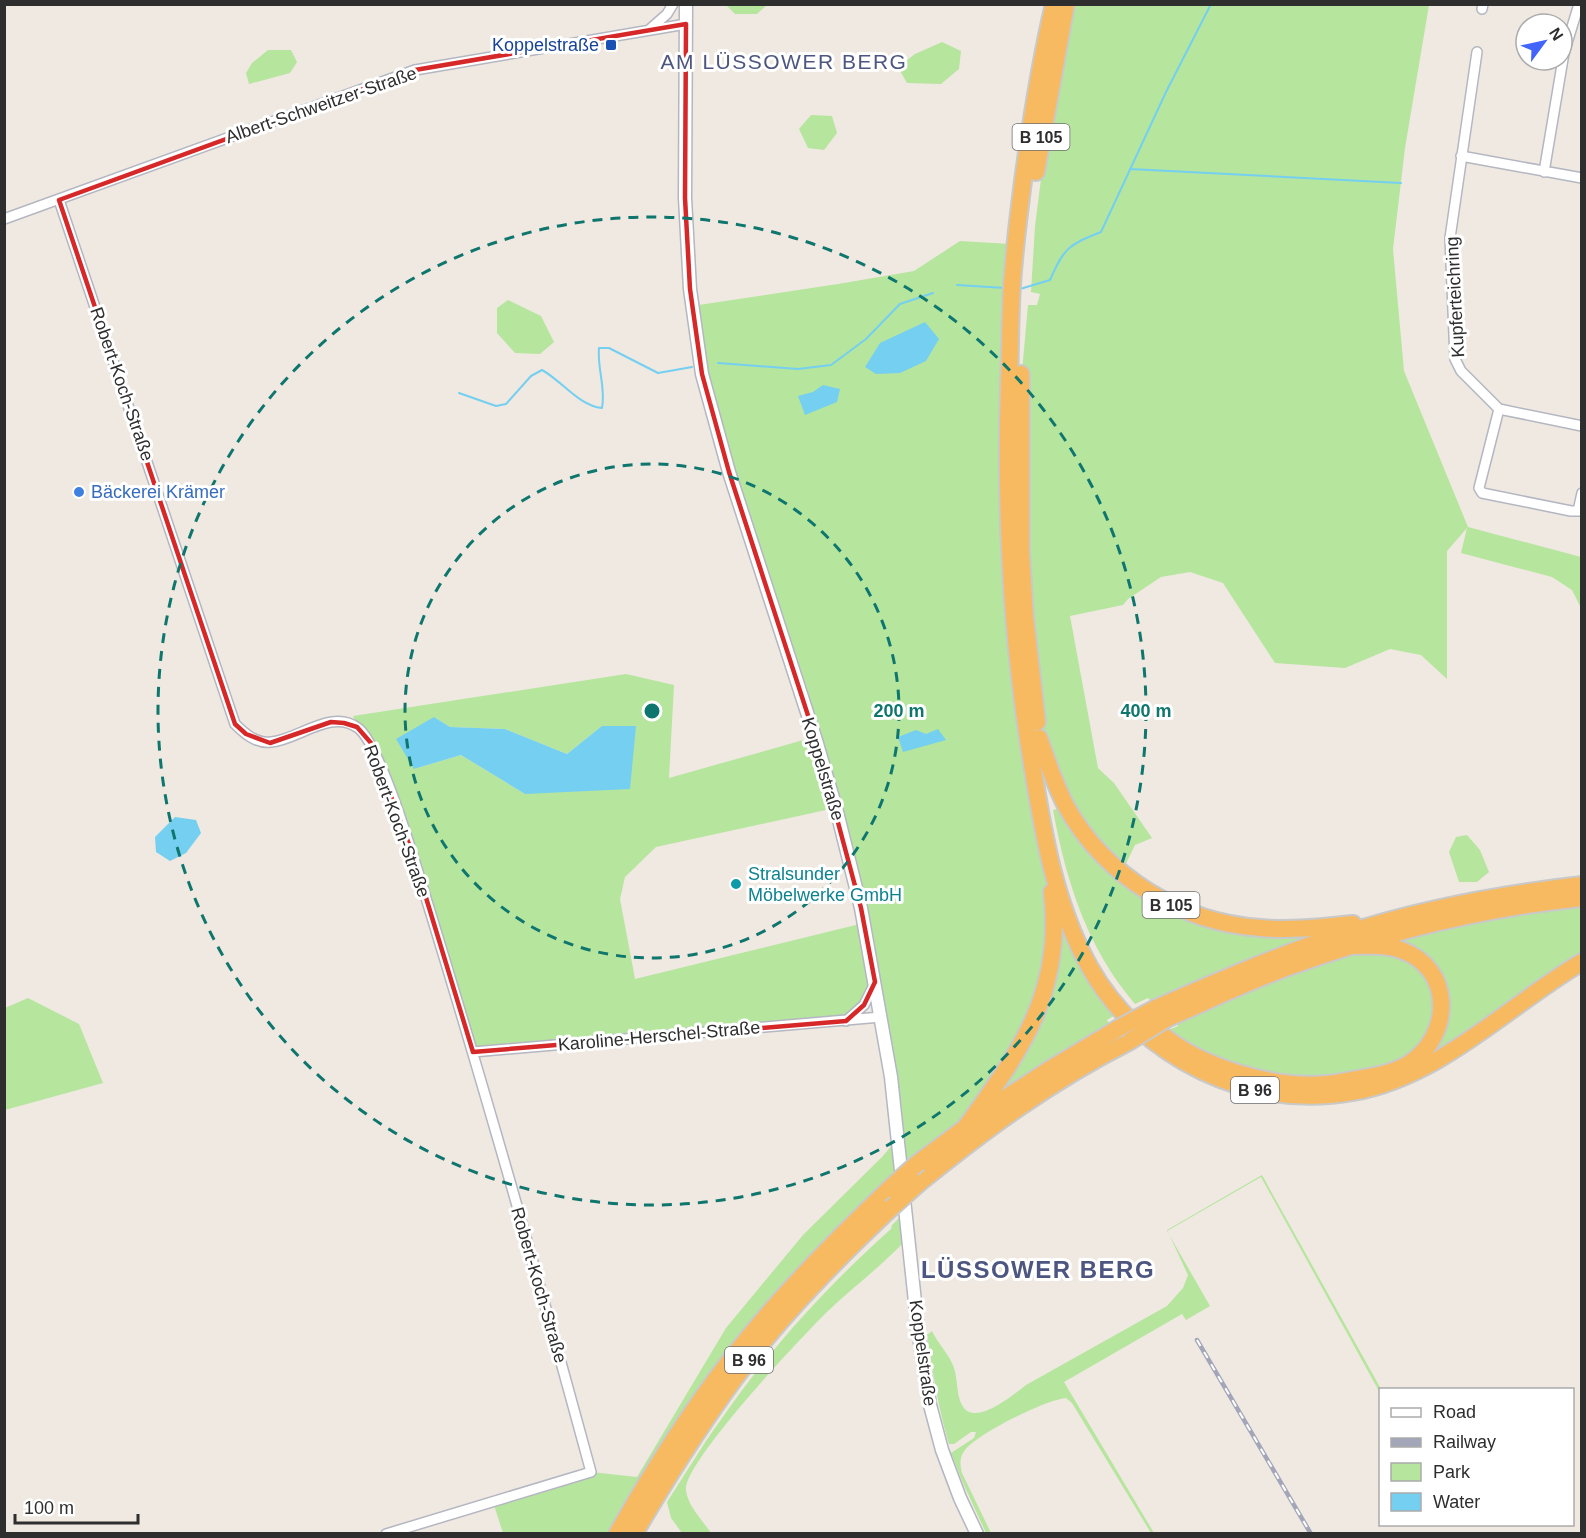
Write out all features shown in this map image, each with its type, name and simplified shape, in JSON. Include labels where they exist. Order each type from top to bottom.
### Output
[{"type":"highway","name":"B 105","points":[[1042,823],[1020,679],[1009,542],[1008,424],[1030,127],[1054,4]]},
{"type":"highway","name":"B 105","points":[[1019,271],[1066,4]]},
{"type":"highway","name":"B 105","points":[[1016,304],[1025,616],[1039,738],[1067,808],[1091,842],[1128,878],[1169,904],[1208,919],[1262,928],[1302,929],[1387,922]]},
{"type":"highway","name":"B 96","points":[[1039,738],[1044,785],[1056,848],[1063,878],[1083,932],[1110,982],[1145,1021],[1166,1038],[1205,1061],[1272,1082],[1326,1084],[1389,1073],[1409,1064],[1434,1039],[1439,1027],[1442,1001],[1432,974],[1423,964],[1401,950],[1388,947],[1351,946]]},
{"type":"highway","name":"B 96","points":[[1042,823],[1057,885],[1076,941],[1102,987],[1121,1011],[1143,1033],[1184,1062],[1213,1077],[1259,1091],[1310,1096],[1351,1093],[1397,1079],[1439,1059],[1557,976],[1581,962]]},
{"type":"highway","name":"B 96","points":[[965,1128],[1019,1051],[1044,992],[1051,957],[1054,914],[1042,823]]},
{"type":"highway","name":"B 96","points":[[634,1533],[686,1448],[748,1360],[818,1279],[891,1208],[972,1139],[1080,1066],[1130,1041],[1162,1013],[1268,961],[1344,934],[1472,901],[1581,885]]},
{"type":"highway","name":"B 96","points":[[617,1533],[667,1449],[729,1362],[817,1259],[918,1164],[1050,1069],[1116,1029],[1351,946],[1475,914],[1581,898]]},
{"type":"street","points":[[648,30],[667,14],[674,4]]},
{"type":"street","name":"Koppelstraße","points":[[686,4],[685,198],[690,289],[702,374],[729,472],[836,808],[861,908],[893,1092],[922,1360],[930,1405],[942,1450],[960,1498],[977,1533]]},
{"type":"street","points":[[1544,172],[1564,52],[1579,4]]},
{"type":"street","name":"Albert-Schweitzer-Straße","points":[[4,219],[415,70],[686,24]]},
{"type":"street","name":"Kupferteichring","points":[[1477,52],[1450,238],[1455,359],[1461,371],[1499,409]]},
{"type":"street","points":[[1461,156],[1581,178]]},
{"type":"street","name":"Robert-Koch-Straße","points":[[59,200],[235,724],[257,740],[270,743],[331,722],[344,723],[357,727],[371,743],[413,855],[473,1052],[591,1472],[386,1533]]},
{"type":"street","points":[[1581,426],[1499,409],[1479,488],[1482,493],[1572,511],[1580,511],[1581,493]]},
{"type":"street","points":[[846,1021],[864,1005],[875,982]]},
{"type":"street","name":"Karoline-Herschel-Straße","points":[[473,1052],[881,1017]]},
{"type":"highlighted area","points":[[686,24],[685,198],[690,289],[702,374],[729,472],[815,737],[861,908],[875,982],[864,1005],[846,1021],[473,1052],[413,855],[371,743],[357,727],[344,723],[331,722],[270,743],[246,734],[235,724],[59,200],[415,70]]},
{"type":"green space","points":[[725,4],[767,5],[757,14],[735,14]]},
{"type":"green space","points":[[1072,5],[1429,5],[1405,148],[1393,249],[1404,371],[1468,527],[1581,557],[1581,608],[1572,590],[1552,577],[1461,553],[1467,528],[1447,551],[1447,679],[1421,655],[1390,649],[1345,668],[1275,663],[1223,583],[1190,572],[1161,577],[1128,599],[1123,605],[1070,616],[1098,768],[1114,783],[1152,838],[1135,845],[1122,872],[1091,842],[1039,738],[1020,394],[1028,305],[1037,305],[1040,294],[1031,292],[1035,226],[1048,124]]},
{"type":"green space","points":[[942,42],[961,51],[959,69],[941,84],[907,83],[898,67],[915,54]]},
{"type":"green space","points":[[268,50],[291,50],[297,62],[290,73],[249,84],[246,73],[252,63]]},
{"type":"green space","points":[[811,115],[832,116],[837,133],[824,150],[808,148],[799,129]]},
{"type":"green space","points":[[960,241],[1010,244],[1008,486],[1049,875],[1044,992],[965,1128],[889,1189],[617,1533],[503,1533],[493,1502],[591,1472],[637,1477],[726,1328],[803,1235],[882,1157],[898,1138],[875,983],[864,1005],[846,1021],[473,1052],[393,799],[353,716],[626,674],[674,685],[669,778],[814,737],[729,472],[692,306],[914,271]],"holes":[[[434,717],[450,727],[505,729],[567,754],[602,726],[525,794],[461,755],[414,769]],[[835,808],[864,923],[635,979],[620,899],[625,877],[656,847]]]},
{"type":"green space","points":[[508,300],[541,316],[554,342],[540,354],[515,353],[497,333],[497,308]]},
{"type":"green space","points":[[1064,807],[1084,838],[1186,914],[1324,930],[1135,1004],[1104,960],[1081,913],[1072,888],[1053,810]]},
{"type":"green space","points":[[1467,835],[1480,850],[1489,872],[1477,882],[1459,882],[1449,852],[1456,837]]},
{"type":"green space","points":[[1057,905],[1120,1012],[1107,1020],[1109,1023],[1000,1092],[1020,1057]]},
{"type":"green space","points":[[1581,906],[1581,958],[1457,1043],[1420,1065],[1387,1079],[1352,1088],[1318,1092],[1284,1090],[1250,1084],[1217,1073],[1154,1038],[1159,1036],[1208,1064],[1234,1074],[1287,1087],[1342,1086],[1394,1074],[1414,1065],[1426,1055],[1436,1042],[1446,1012],[1441,981],[1433,967],[1421,955],[1392,943],[1392,941],[1507,916]]},
{"type":"green space","points":[[1366,951],[1405,954],[1433,981],[1433,1035],[1400,1064],[1322,1081],[1224,1065],[1166,1031],[1246,993]]},
{"type":"green space","points":[[28,998],[79,1024],[103,1083],[5,1110],[5,1008]]},
{"type":"green space","points":[[1262,1175],[1380,1388],[1379,1391],[1261,1177],[1167,1231]]},
{"type":"green space","points":[[900,1217],[902,1244],[828,1311],[795,1345],[746,1399],[703,1454],[690,1476],[686,1490],[692,1507],[711,1533],[682,1533],[671,1518],[667,1502],[713,1431],[779,1344],[822,1296],[891,1229]]},
{"type":"green space","points":[[1170,1235],[1210,1306],[1186,1320],[1182,1314],[1064,1382],[1154,1533],[1151,1533],[1072,1403],[1066,1398],[1043,1405],[1012,1419],[983,1435],[963,1453],[960,1461],[962,1473],[991,1533],[986,1533],[951,1453],[974,1438],[976,1432],[971,1432],[954,1444],[949,1444],[927,1335],[932,1331],[952,1363],[962,1405],[968,1411],[975,1413],[994,1407],[1026,1385],[1167,1306],[1183,1288],[1188,1275]]},
{"type":"water","points":[[925,322],[939,339],[926,361],[900,373],[876,374],[865,367],[880,343]]},
{"type":"water","points":[[823,385],[840,389],[837,402],[805,415],[798,396],[813,392]]},
{"type":"water","points":[[434,717],[450,727],[505,729],[567,754],[602,726],[636,726],[630,789],[525,794],[461,755],[414,769],[396,739]]},
{"type":"water","points":[[938,729],[946,740],[903,752],[898,737],[916,730],[926,734]]},
{"type":"water","points":[[175,817],[196,820],[201,833],[186,853],[170,861],[156,852],[155,837]]},
{"type":"waterway","points":[[1020,289],[1050,280],[1068,249],[1081,240],[1101,232],[1166,92],[1211,4]]},
{"type":"waterway","points":[[1130,169],[1401,183]]},
{"type":"waterway","points":[[957,285],[1005,288]]},
{"type":"waterway","points":[[718,363],[798,369],[831,365],[866,339],[900,304],[933,293]]},
{"type":"waterway","points":[[459,393],[496,406],[506,404],[531,376],[542,370],[578,398],[602,408],[599,348],[609,348],[658,373],[692,367]]},
{"type":"railway","points":[[1197,1340],[1311,1534]]},
{"type":"place","name":"Koppelstraße","points":[[611,45]]},
{"type":"place","name":"Bäckerei Krämer","points":[[79,492]]},
{"type":"place","name":"Stralsunder Möbelwerke GmbH","points":[[736,884]]},
{"type":"district","name":"AM LÜSSOWER BERG","points":[[784,61]]},
{"type":"district","name":"LÜSSOWER BERG","points":[[1038,1269]]}]
